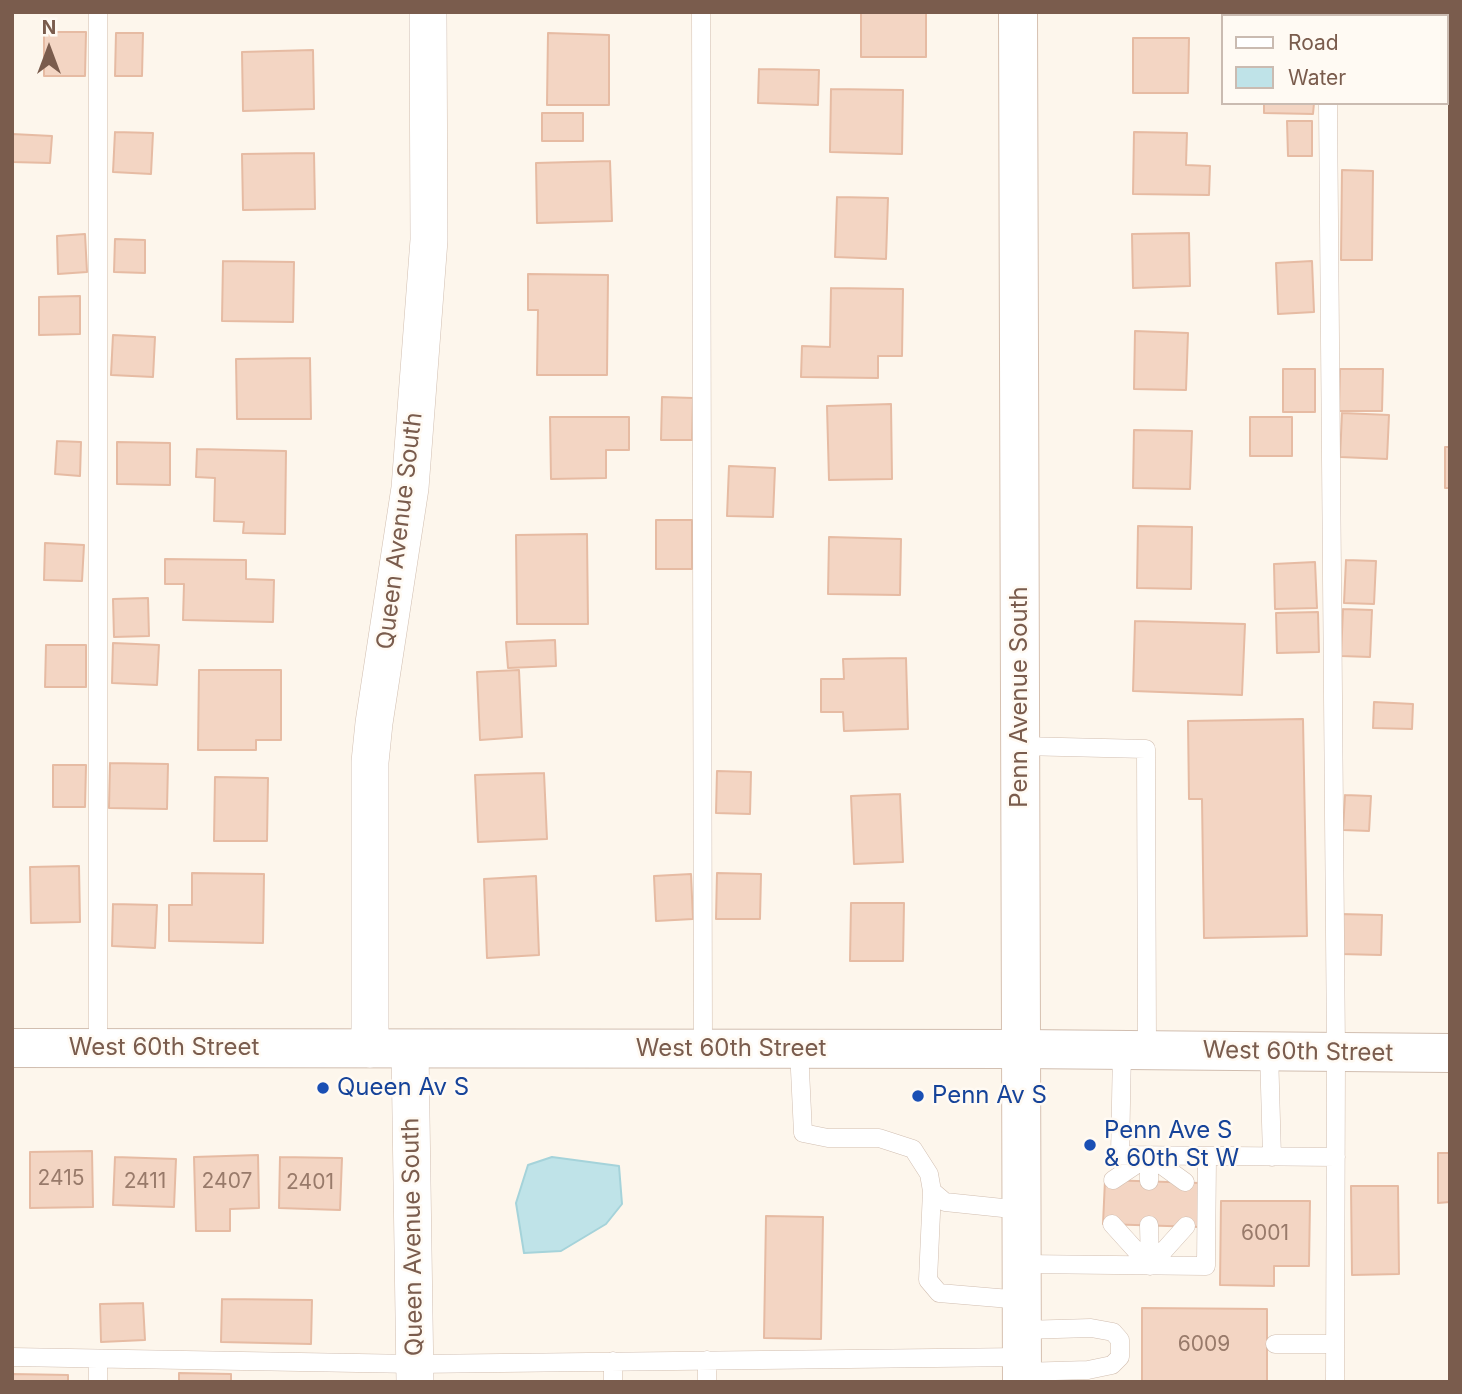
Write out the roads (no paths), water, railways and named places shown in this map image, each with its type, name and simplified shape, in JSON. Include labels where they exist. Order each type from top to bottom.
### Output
[{"type":"street","name":"Queen Avenue South","points":[[370,1049],[370,762],[410,488],[429,240],[428,12]]},
{"type":"street","name":"Penn Avenue South","points":[[1018,12],[1022,1334]]},
{"type":"street","name":"West 60th Street","points":[[12,1048],[1021,1049],[1450,1053]]},
{"type":"street","name":"Queen Avenue South","points":[[410,1049],[415,1373]]},
{"type":"lane","points":[[98,12],[99,1048]]},
{"type":"lane","points":[[701,12],[703,1049]]},
{"type":"lane","points":[[1328,105],[1336,1052],[1335,1382]]},
{"type":"lane","points":[[1020,746],[1146,749],[1135,1050],[1121,1155],[1336,1157]]},
{"type":"lane","points":[[12,1357],[415,1373],[613,1362],[707,1360],[1022,1334],[1091,1328],[1113,1332],[1119,1340],[1120,1357],[1112,1365],[1088,1370],[1022,1334],[939,1293],[928,1280],[932,1191],[929,1174],[913,1149],[879,1138],[828,1138],[803,1133],[799,1049]]},
{"type":"lane","points":[[1269,1052],[1272,1157]]},
{"type":"lane","points":[[1113,1180],[1149,1156]]},
{"type":"lane","points":[[1149,1156],[1149,1181]]},
{"type":"lane","points":[[1149,1156],[1185,1182]]},
{"type":"lane","points":[[1112,1224],[1150,1266],[1206,1266],[1207,1157]]},
{"type":"lane","points":[[932,1191],[944,1202],[1022,1210]]},
{"type":"lane","points":[[1149,1225],[1150,1266]]},
{"type":"lane","points":[[1022,1334],[1150,1266],[1186,1226]]},
{"type":"lane","points":[[1275,1345],[1335,1345]]},
{"type":"lane","points":[[97,1359],[98,1382]]},
{"type":"lane","points":[[707,1360],[707,1382]]},
{"type":"lane","points":[[613,1362],[613,1382]]},
{"type":"water","points":[[552,1157],[619,1166],[622,1204],[606,1224],[561,1251],[524,1253],[516,1203],[528,1165]]},
{"type":"place","name":"Queen Av S","points":[[323,1088]]},
{"type":"place","name":"Penn Av S","points":[[918,1096]]},
{"type":"place","name":"Penn Ave S & 60th St W","points":[[1090,1145]]}]
